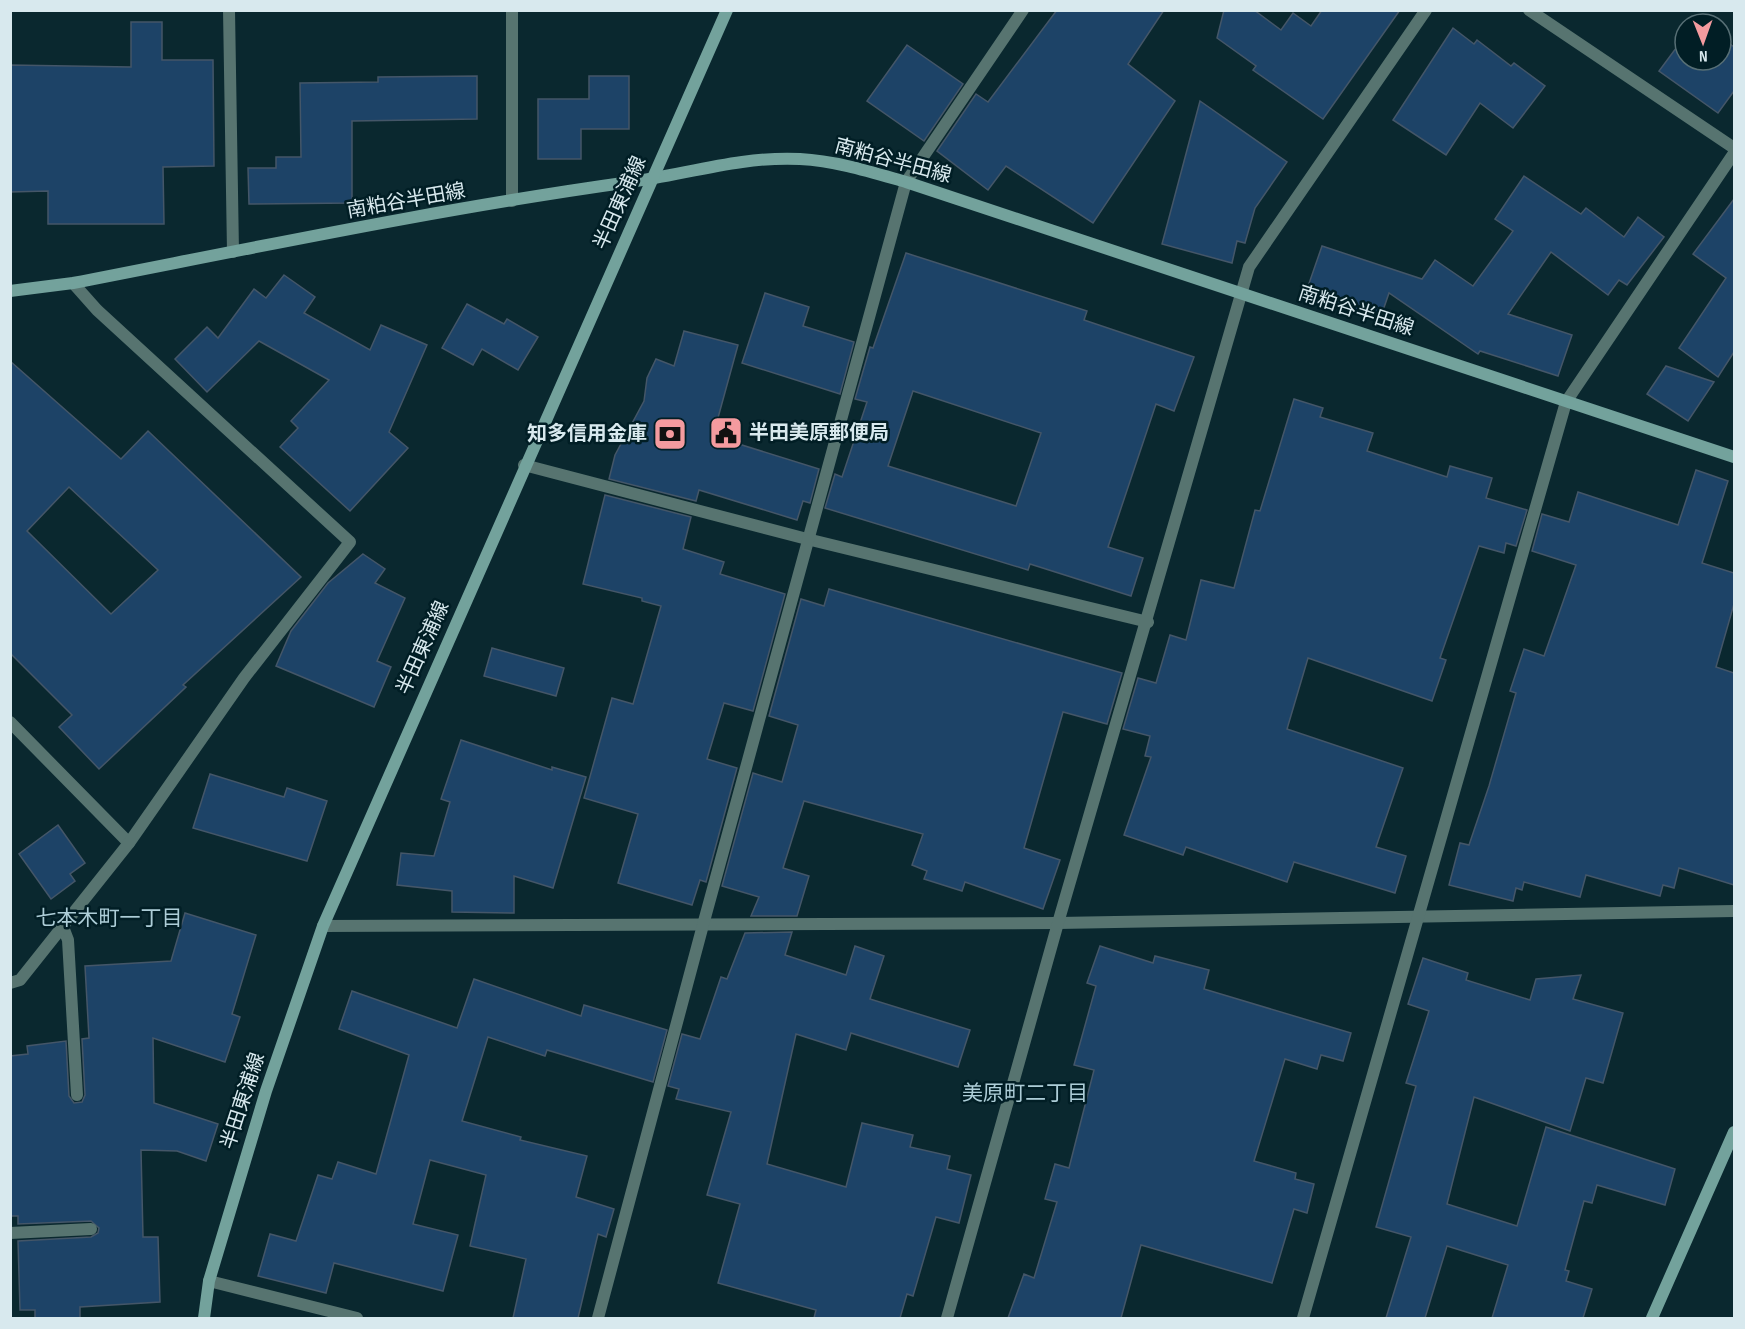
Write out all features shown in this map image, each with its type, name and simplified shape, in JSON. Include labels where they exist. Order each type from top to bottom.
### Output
[{"type":"main road","name":"半田東浦線","points":[[204,1318],[209,1281],[266,1091],[323,926],[524,465],[727,10]]},
{"type":"main road","name":"南粕谷半田線","points":[[10,291],[73,283],[512,201],[651,179],[714,165],[800,159],[839,164],[906,182],[1734,457]]},
{"type":"main road","points":[[1652,1318],[1734,1132]]},
{"type":"street","points":[[229,10],[233,252]]},
{"type":"street","points":[[512,10],[512,201]]},
{"type":"street","points":[[598,1318],[807,539],[906,182],[1023,10]]},
{"type":"street","points":[[947,1318],[1058,923],[1148,622],[1249,267],[1426,10]]},
{"type":"street","points":[[1529,10],[1734,148]]},
{"type":"street","points":[[1303,1318],[1566,402],[1734,153]]},
{"type":"street","points":[[10,983],[20,980],[129,843],[244,678],[350,542],[97,310],[73,283]]},
{"type":"street","points":[[524,465],[807,539],[1148,622]]},
{"type":"street","points":[[10,722],[129,843]]},
{"type":"street","points":[[323,926],[1058,923],[1734,911]]},
{"type":"street","points":[[63,927],[68,940],[77,1095]]},
{"type":"street","points":[[10,1233],[91,1228]]},
{"type":"street","points":[[209,1281],[357,1318]]},
{"type":"building","points":[[1057,10],[1164,10],[1128,64],[1175,101],[1093,223],[1006,166],[988,190],[937,151],[976,94],[988,102]]},
{"type":"building","points":[[1224,10],[1254,10],[1281,30],[1293,13],[1311,26],[1322,10],[1400,10],[1323,119],[1253,70],[1256,66],[1217,38]]},
{"type":"building","points":[[131,22],[162,22],[162,60],[213,60],[214,166],[163,167],[164,224],[48,224],[48,191],[10,192],[10,65],[131,67]]},
{"type":"building","points":[[1453,28],[1474,44],[1477,40],[1511,66],[1514,63],[1545,86],[1513,128],[1480,103],[1446,155],[1393,120]]},
{"type":"building","points":[[907,45],[963,84],[924,141],[867,101]]},
{"type":"building","points":[[1734,47],[1734,91],[1718,113],[1659,71],[1673,52],[1673,72],[1733,72]]},
{"type":"building","points":[[477,76],[477,119],[352,121],[352,203],[249,204],[248,168],[276,168],[276,157],[301,157],[300,83],[378,82],[378,77]]},
{"type":"building","points":[[589,76],[629,76],[629,129],[581,129],[581,159],[538,159],[538,99],[589,99]]},
{"type":"building","points":[[1200,101],[1287,162],[1255,208],[1245,243],[1237,241],[1232,263],[1162,244]]},
{"type":"building","points":[[1524,176],[1581,214],[1586,208],[1624,237],[1638,217],[1664,237],[1627,285],[1619,280],[1608,295],[1551,252],[1508,314],[1572,335],[1558,376],[1480,351],[1478,354],[1389,293],[1379,322],[1305,295],[1322,246],[1422,279],[1435,260],[1473,286],[1513,231],[1495,219]]},
{"type":"building","points":[[1734,199],[1734,352],[1718,377],[1679,348],[1726,278],[1693,254]]},
{"type":"building","points":[[906,253],[1087,311],[1084,320],[1194,357],[1174,411],[1156,404],[1108,547],[1143,558],[1131,596],[1030,564],[1028,570],[825,508],[835,474],[842,477],[867,402],[855,399],[870,347],[873,348]],"holes":[[[913,391],[1041,433],[1016,506],[888,466]]]},
{"type":"building","points":[[284,275],[315,297],[304,313],[370,350],[381,325],[427,345],[389,432],[408,448],[350,511],[280,447],[298,428],[291,421],[329,380],[259,341],[207,392],[175,359],[207,327],[218,338],[254,289],[266,298]]},
{"type":"building","points":[[765,293],[809,307],[803,326],[854,342],[840,394],[742,363]]},
{"type":"building","points":[[467,304],[504,324],[507,319],[538,337],[518,370],[482,349],[473,365],[442,348]]},
{"type":"building","name":"知多信用金庫","points":[[684,331],[738,345],[713,436],[819,469],[810,503],[803,501],[797,520],[699,490],[696,501],[609,479],[615,455],[644,401],[647,378],[656,359],[674,366]]},
{"type":"building","points":[[10,361],[121,459],[148,431],[301,577],[183,685],[186,687],[99,769],[59,727],[72,715],[10,653]],"holes":[[[69,487],[158,570],[111,614],[27,531]]]},
{"type":"building","points":[[1666,366],[1714,382],[1688,421],[1647,394]]},
{"type":"building","points":[[1294,399],[1323,408],[1320,417],[1373,433],[1367,451],[1447,477],[1450,466],[1492,478],[1486,498],[1527,510],[1516,546],[1506,543],[1504,553],[1479,546],[1440,658],[1446,660],[1432,701],[1308,658],[1287,729],[1403,768],[1376,847],[1406,856],[1395,893],[1294,862],[1287,882],[1186,847],[1183,855],[1124,835],[1151,757],[1145,756],[1150,736],[1123,729],[1138,678],[1156,683],[1170,635],[1186,640],[1201,580],[1234,588],[1255,510],[1260,511]]},
{"type":"building","points":[[1696,470],[1728,481],[1702,563],[1734,573],[1734,604],[1716,667],[1734,673],[1734,885],[1679,868],[1674,888],[1663,885],[1660,896],[1586,875],[1580,897],[1524,882],[1522,890],[1516,888],[1513,901],[1449,885],[1460,843],[1469,845],[1489,786],[1516,693],[1510,691],[1524,649],[1544,656],[1576,565],[1532,551],[1542,514],[1569,522],[1578,492],[1678,525]]},
{"type":"building","points":[[605,495],[691,517],[683,549],[724,562],[720,574],[785,594],[753,711],[724,703],[707,759],[737,768],[706,882],[700,880],[692,905],[618,883],[638,814],[584,798],[612,698],[633,704],[661,606],[642,601],[642,598],[583,584]]},
{"type":"building","points":[[363,554],[385,569],[375,583],[405,598],[377,661],[391,667],[374,707],[276,666],[291,631],[328,583]]},
{"type":"building","points":[[829,589],[1122,673],[1107,724],[1063,712],[1024,848],[1060,860],[1043,909],[965,882],[962,891],[924,879],[927,871],[912,865],[923,834],[804,801],[783,868],[809,876],[797,916],[751,916],[759,897],[722,886],[753,773],[782,782],[798,725],[769,716],[801,599],[824,606]]},
{"type":"building","points":[[492,648],[564,668],[556,696],[484,676]]},
{"type":"building","points":[[461,740],[552,770],[552,767],[586,777],[553,888],[514,876],[514,913],[452,912],[452,891],[397,885],[401,853],[434,856],[450,802],[441,799]]},
{"type":"building","points":[[210,774],[284,797],[287,788],[327,801],[307,861],[193,828]]},
{"type":"building","points":[[58,825],[85,863],[70,874],[75,881],[51,899],[19,854]]},
{"type":"building","points":[[185,913],[256,935],[232,1014],[240,1017],[225,1062],[153,1038],[154,1103],[218,1124],[206,1161],[177,1151],[141,1150],[143,1237],[158,1237],[160,1302],[80,1307],[80,1318],[35,1318],[35,1310],[20,1310],[18,1241],[91,1237],[98,1233],[99,1228],[91,1221],[18,1224],[18,1216],[10,1216],[10,1056],[28,1054],[27,1046],[66,1041],[69,1096],[74,1103],[82,1102],[85,1095],[82,1039],[89,1038],[85,966],[171,961]]},
{"type":"building","points":[[792,932],[785,955],[846,975],[855,946],[884,956],[870,999],[970,1030],[958,1067],[851,1033],[846,1050],[796,1034],[767,1164],[846,1187],[862,1123],[913,1135],[910,1147],[950,1156],[947,1169],[971,1175],[959,1223],[936,1217],[913,1296],[907,1294],[900,1318],[814,1318],[816,1310],[718,1283],[740,1204],[707,1195],[731,1112],[676,1099],[679,1089],[668,1086],[682,1034],[700,1039],[721,977],[727,979],[745,933]]},
{"type":"building","points":[[1100,946],[1153,963],[1155,956],[1209,970],[1204,989],[1351,1033],[1343,1061],[1321,1055],[1317,1069],[1285,1059],[1254,1161],[1296,1173],[1295,1179],[1314,1184],[1307,1213],[1294,1209],[1272,1283],[1141,1245],[1121,1318],[1008,1318],[1024,1274],[1034,1278],[1057,1202],[1045,1199],[1055,1164],[1069,1168],[1094,1070],[1074,1065],[1096,986],[1087,983]]},
{"type":"building","points":[[1423,958],[1468,973],[1466,980],[1530,1000],[1536,979],[1581,975],[1573,999],[1623,1013],[1603,1083],[1586,1078],[1570,1131],[1474,1097],[1447,1204],[1517,1226],[1546,1127],[1675,1169],[1665,1205],[1597,1185],[1592,1203],[1584,1201],[1565,1270],[1569,1271],[1566,1281],[1592,1289],[1583,1318],[1492,1318],[1508,1265],[1447,1246],[1425,1318],[1386,1318],[1411,1237],[1376,1227],[1416,1086],[1406,1083],[1429,1011],[1408,1004]]},
{"type":"building","points":[[474,979],[581,1016],[584,1005],[667,1030],[653,1082],[547,1050],[545,1056],[488,1037],[462,1121],[521,1137],[520,1140],[587,1156],[576,1197],[614,1209],[606,1237],[598,1234],[578,1318],[513,1318],[526,1259],[470,1246],[486,1175],[430,1160],[413,1224],[458,1235],[443,1291],[334,1263],[326,1293],[258,1276],[270,1234],[296,1241],[318,1175],[332,1179],[338,1162],[376,1174],[409,1055],[339,1029],[352,991],[457,1028]]},
{"type":"place","name":"半田美原郵便局","points":[[726,433]]},
{"type":"place","name":"知多信用金庫","points":[[670,434]]},
{"type":"district","name":"七本木町一丁目","points":[[109,918]]},
{"type":"district","name":"美原町二丁目","points":[[1025,1093]]}]
